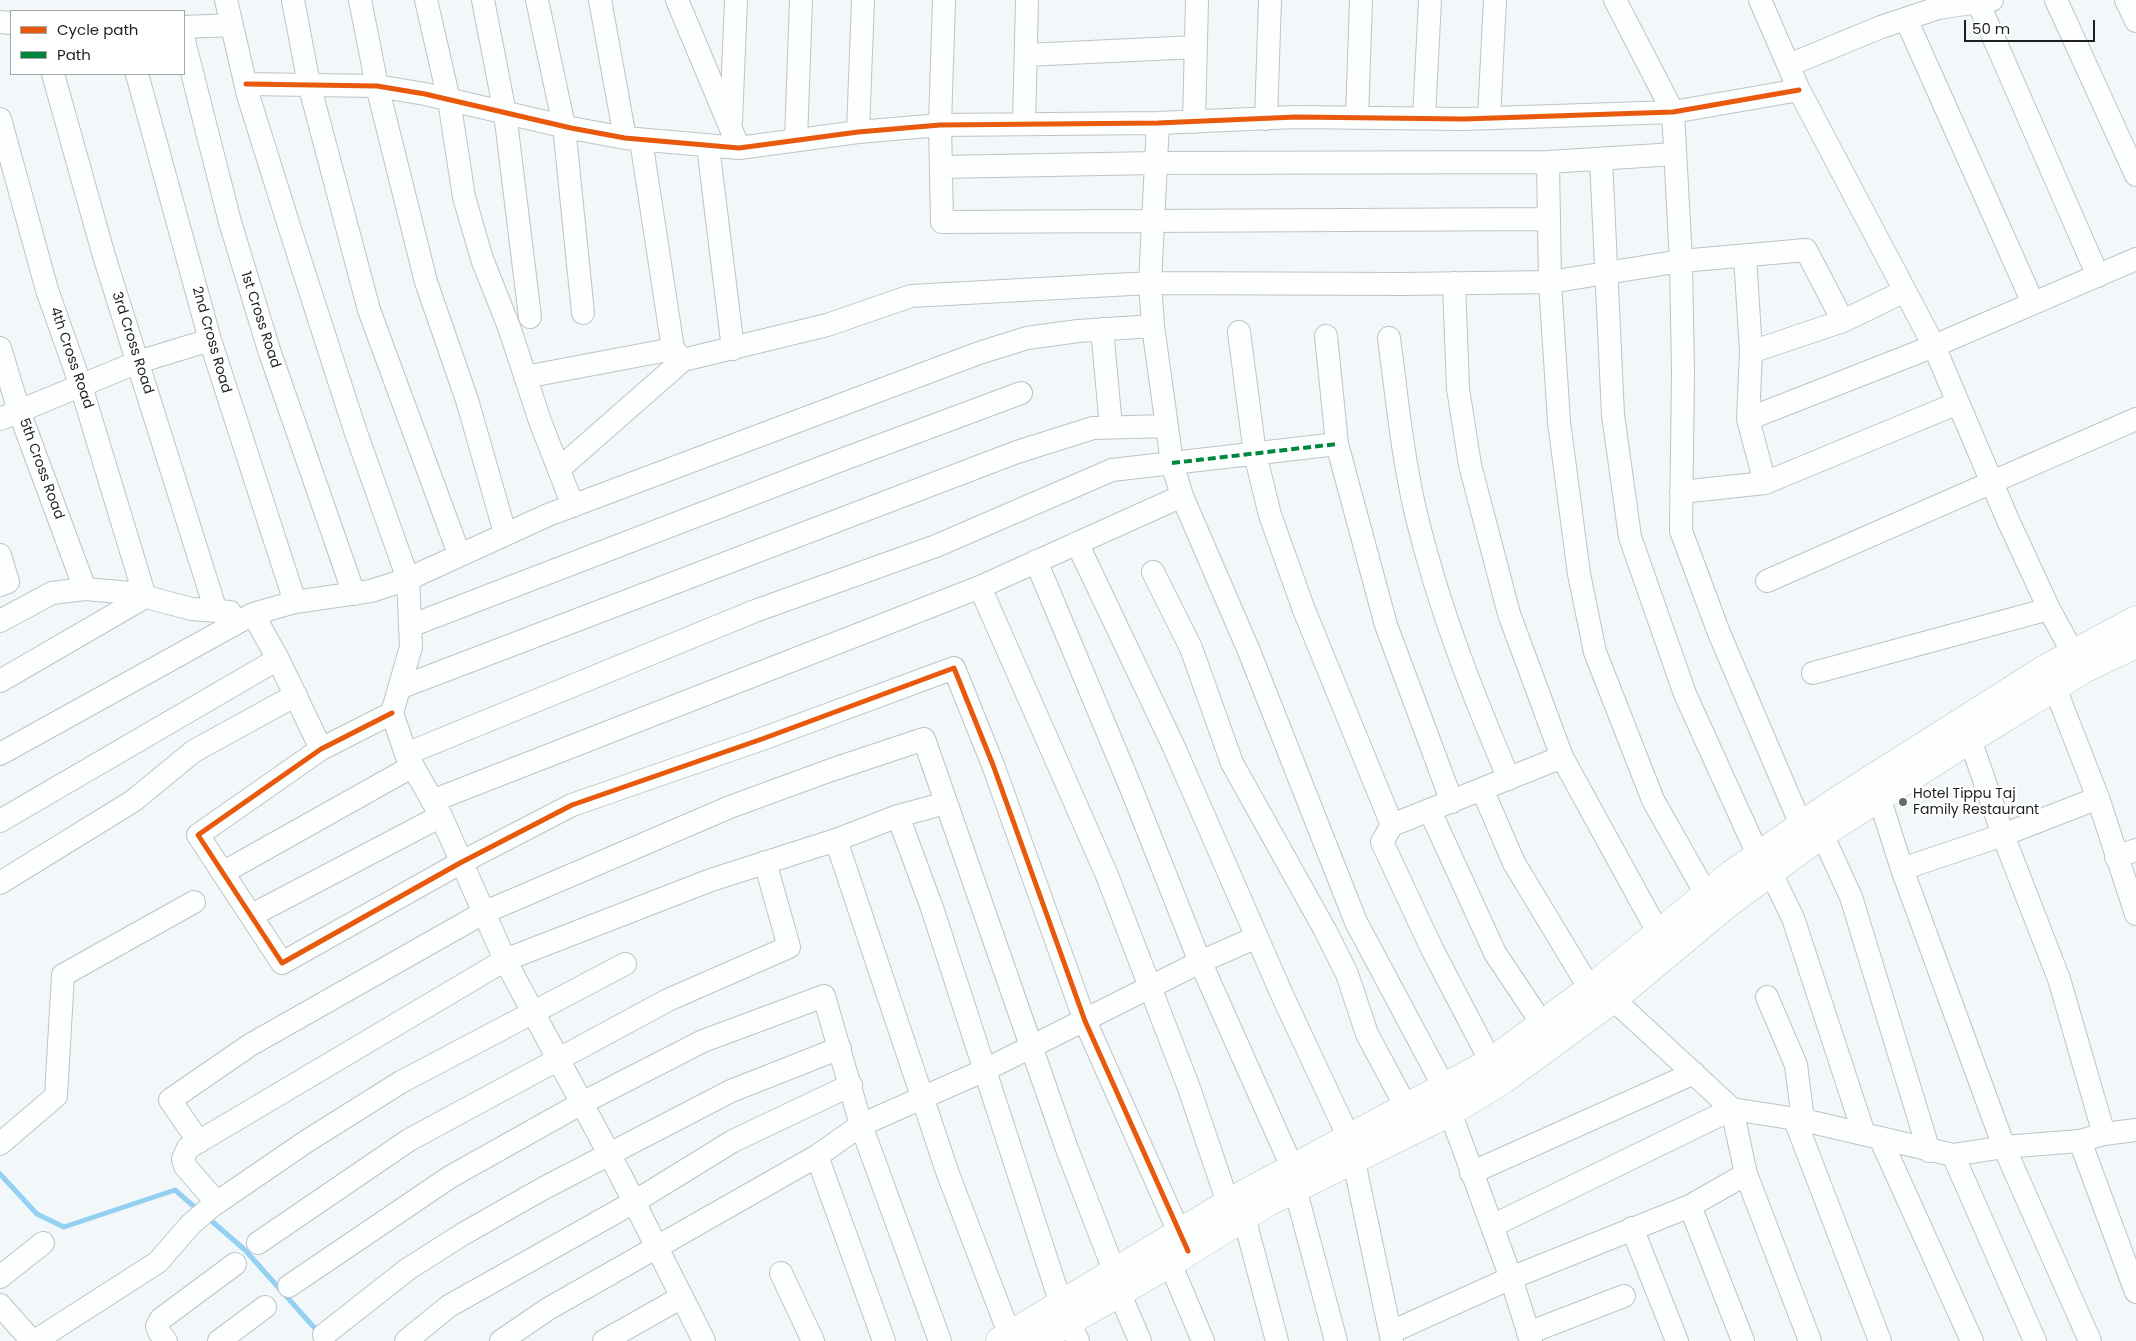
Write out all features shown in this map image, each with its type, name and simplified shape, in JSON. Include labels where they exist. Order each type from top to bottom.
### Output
[{"type":"main road","points":[[1036,1341],[1070,1322],[1117,1282],[1236,1210],[1294,1177],[1447,1100],[1498,1070],[1601,994],[1667,942],[1716,899],[1812,829],[1965,731],[2078,663],[2136,620]]},
{"type":"main road","points":[[2078,663],[2136,644]]},
{"type":"main road","points":[[1007,1339],[1070,1322]]},
{"type":"street","points":[[226,0],[246,84],[290,229],[355,430],[408,579],[411,647],[392,713],[409,760],[436,809],[505,960],[609,1153],[704,1341]]},
{"type":"street","points":[[293,0],[309,84],[369,310],[459,554]]},
{"type":"street","points":[[360,0],[377,86],[426,282],[467,400],[505,533]]},
{"type":"street","points":[[426,0],[448,100],[464,196],[482,259],[509,327],[525,377],[573,506]]},
{"type":"street","points":[[483,0],[505,113],[530,317]]},
{"type":"street","points":[[537,0],[564,126],[583,313]]},
{"type":"street","points":[[600,0],[633,139],[678,354]]},
{"type":"street","points":[[677,0],[734,138]]},
{"type":"street","points":[[734,138],[736,0]]},
{"type":"street","points":[[796,140],[801,0]]},
{"type":"street","points":[[858,132],[863,0]]},
{"type":"street","points":[[944,0],[940,125],[942,222],[1549,220]]},
{"type":"street","points":[[1024,124],[1027,0]]},
{"type":"street","points":[[1194,122],[1197,0]]},
{"type":"street","points":[[1266,119],[1270,0]]},
{"type":"street","points":[[1357,118],[1361,0]]},
{"type":"street","points":[[1424,118],[1430,0]]},
{"type":"street","points":[[1489,118],[1495,0]]},
{"type":"street","points":[[1615,0],[1674,112],[1681,261],[1683,372],[1681,531],[1719,633],[1812,829],[1851,897],[1929,1150]]},
{"type":"street","points":[[1760,0],[1799,90],[1934,346],[1992,484],[2049,609],[2078,663]]},
{"type":"street","points":[[2056,0],[2136,175]]},
{"type":"street","points":[[2126,0],[2136,21]]},
{"type":"street","points":[[1789,65],[1938,8],[1985,1],[2098,276]]},
{"type":"street","points":[[1906,19],[2033,303]]},
{"type":"street","points":[[185,27],[232,25]]},
{"type":"street","name":"1st Cross Road","points":[[185,45],[230,222],[269,350],[354,594]]},
{"type":"street","points":[[1026,55],[1196,47]]},
{"type":"street","name":"3rd Cross Road","points":[[52,75],[104,256],[216,611]]},
{"type":"street","name":"2nd Cross Road","points":[[137,75],[210,340],[295,602]]},
{"type":"street","points":[[246,84],[377,86],[633,139],[708,146],[734,138],[796,140],[858,132],[940,125],[1158,123],[1266,119],[1489,118],[1674,112],[1799,90]]},
{"type":"street","name":"4th Cross Road","points":[[0,119],[48,290],[81,386],[145,597]]},
{"type":"street","points":[[1158,123],[1150,283],[1153,326],[1172,462],[1182,496],[1248,651],[1356,922],[1447,1100],[1471,1172],[1511,1278],[1530,1339],[1624,1296]]},
{"type":"street","points":[[708,146],[732,349]]},
{"type":"street","points":[[941,167],[1156,163],[1548,162],[1675,154]]},
{"type":"street","points":[[1601,159],[1613,415],[1630,537],[1685,694],[1764,864],[1793,918],[1872,1136],[1972,1341]]},
{"type":"street","points":[[1548,162],[1550,282],[1559,422],[1579,574],[1594,652],[1654,800],[1716,899]]},
{"type":"street","points":[[525,377],[678,354],[732,349],[827,325],[911,296],[1150,283],[1402,284],[1550,282],[1681,261],[1806,250],[1843,321]]},
{"type":"street","points":[[1745,256],[1751,352],[1748,419],[1765,483]]},
{"type":"street","points":[[1748,419],[1934,346],[2136,259]]},
{"type":"street","points":[[1454,282],[1458,388],[1470,465],[1510,614],[1562,756],[1667,942]]},
{"type":"street","points":[[1751,352],[1843,321],[1905,291]]},
{"type":"street","points":[[0,754],[253,614],[295,602],[371,591],[408,579],[505,533],[573,506],[979,353],[1027,338],[1102,329],[1153,326]]},
{"type":"street","points":[[1102,329],[1111,428]]},
{"type":"street","points":[[1239,332],[1255,454],[1270,515],[1392,825]]},
{"type":"street","points":[[1326,336],[1337,444],[1386,625],[1452,802]]},
{"type":"street","points":[[1389,338],[1417,520],[1442,610],[1474,697],[1509,779]]},
{"type":"street","points":[[10,415],[138,362],[210,340]]},
{"type":"street","name":"5th Cross Road","points":[[0,348],[10,415],[86,589]]},
{"type":"street","points":[[559,468],[678,354]]},
{"type":"street","points":[[410,626],[1021,393]]},
{"type":"street","points":[[1681,492],[1765,483],[1958,403]]},
{"type":"street","points":[[1767,580],[1992,484],[2136,419]]},
{"type":"street","points":[[399,688],[1017,452],[1093,428],[1167,426]]},
{"type":"street","points":[[224,872],[409,760],[746,615],[936,546],[1112,470],[1337,444]]},
{"type":"street","points":[[252,915],[436,809],[980,587],[1182,496]]},
{"type":"street","points":[[1077,543],[1172,745],[1351,1148],[1391,1337],[1511,1278],[1690,1206],[1746,1174]]},
{"type":"street","points":[[0,555],[4,583]]},
{"type":"street","points":[[1036,562],[1131,788],[1200,962],[1294,1177],[1336,1341]]},
{"type":"street","points":[[1153,572],[1191,648],[1232,763],[1338,956],[1347,974],[1367,1034],[1411,1118]]},
{"type":"street","points":[[980,587],[1106,872],[1236,1210],[1277,1341]]},
{"type":"street","points":[[0,621],[52,593],[86,589],[145,597],[192,609],[253,614]]},
{"type":"street","points":[[0,681],[145,597]]},
{"type":"street","points":[[1812,674],[2049,609]]},
{"type":"street","points":[[253,614],[278,659],[321,749]]},
{"type":"street","points":[[0,821],[278,659]]},
{"type":"street","points":[[392,713],[321,749],[198,835],[282,963],[460,863],[572,805],[762,740],[954,668],[993,766],[1085,1020],[1173,1248],[1203,1341]]},
{"type":"street","points":[[2050,679],[2098,798],[2126,853],[2136,914]]},
{"type":"street","points":[[0,882],[133,801],[194,751],[296,695]]},
{"type":"street","points":[[1965,731],[2059,979],[2104,1134]]},
{"type":"street","points":[[199,1142],[170,1100],[250,1045],[483,913],[730,808],[831,770],[924,739],[1067,1149],[1140,1341]]},
{"type":"street","points":[[1498,1070],[1432,949],[1382,842],[1392,825],[1562,756]]},
{"type":"street","points":[[1482,789],[1514,863],[1601,994],[1694,1073],[1732,1109],[1799,1120],[1953,1155],[2004,1147],[2080,1141],[2104,1134],[2136,1130]]},
{"type":"street","points":[[1874,789],[2004,1147],[2090,1341]]},
{"type":"street","points":[[1902,869],[2003,835],[2098,798]]},
{"type":"street","points":[[215,1204],[185,1166],[185,1153],[188,1148],[505,960],[711,880],[836,840],[898,816],[946,803]]},
{"type":"street","points":[[1430,811],[1495,953],[1551,1032]]},
{"type":"street","points":[[898,816],[932,908],[1070,1322]]},
{"type":"street","points":[[836,840],[948,1174],[1007,1339]]},
{"type":"street","points":[[258,1244],[409,1140],[668,1000],[789,947],[765,862]]},
{"type":"street","points":[[0,1144],[56,1096],[63,975],[194,902]]},
{"type":"street","points":[[501,1341],[548,1309],[817,1156],[861,1125],[1032,1048],[1200,962],[1256,936]]},
{"type":"street","points":[[0,1305],[33,1341],[158,1262],[190,1225],[215,1204],[307,1141],[402,1082],[624,964]]},
{"type":"street","points":[[289,1286],[450,1178],[582,1103],[703,1041],[824,996],[851,1084],[861,1125],[940,1341]]},
{"type":"street","points":[[1767,997],[1796,1065],[1799,1120],[1880,1341]]},
{"type":"street","points":[[324,1335],[408,1269],[462,1234],[609,1153],[731,1091],[840,1048]]},
{"type":"street","points":[[1471,1172],[1694,1073]]},
{"type":"street","points":[[406,1341],[449,1306],[634,1202],[733,1141],[851,1084]]},
{"type":"street","points":[[1732,1109],[1746,1174],[1810,1341]]},
{"type":"street","points":[[1492,1226],[1732,1109]]},
{"type":"street","points":[[2080,1141],[2136,1292]]},
{"type":"street","points":[[1953,1155],[2035,1341]]},
{"type":"street","points":[[817,1156],[884,1341]]},
{"type":"street","points":[[1690,1206],[1743,1341]]},
{"type":"street","points":[[1632,1228],[1677,1341]]},
{"type":"street","points":[[0,1277],[43,1243]]},
{"type":"street","points":[[166,1341],[157,1326],[161,1319],[235,1264]]},
{"type":"street","points":[[781,1273],[813,1341]]},
{"type":"street","points":[[604,1341],[682,1297]]},
{"type":"street","points":[[219,1341],[265,1307]]},
{"type":"waterway","points":[[0,1174],[37,1214],[64,1227],[175,1190],[198,1210]]},
{"type":"waterway","points":[[207,1217],[245,1250],[319,1333]]},
{"type":"marked path","points":[[1172,463],[1337,444]]},
{"type":"cycle path","points":[[246,84],[377,86],[425,94],[571,128],[625,138],[739,148],[858,132],[940,125],[1158,123],[1296,117],[1464,119],[1673,112],[1799,90]]},
{"type":"cycle path","points":[[392,713],[321,749],[198,835],[282,963],[460,863],[572,805],[762,739],[954,668],[993,765],[1085,1021],[1188,1251]]},
{"type":"place","name":"Hotel Tippu Taj Family Restaurant","points":[[1903,802]]}]
